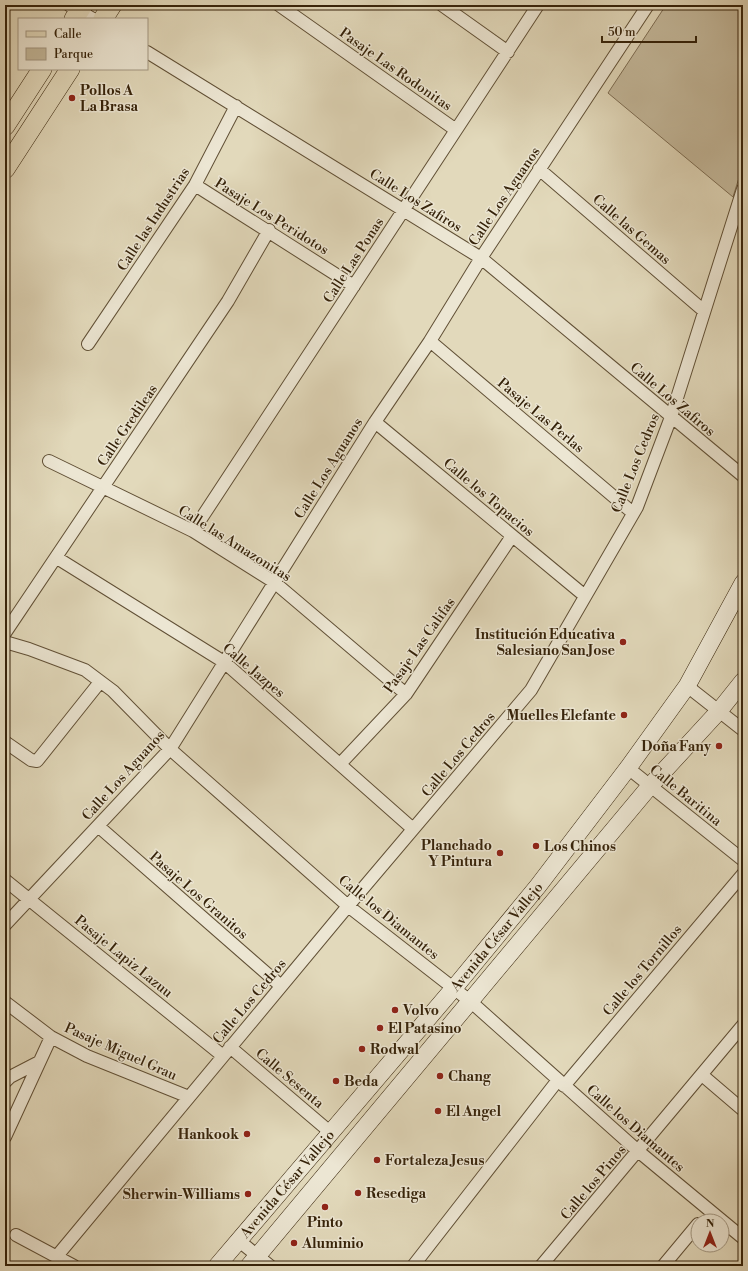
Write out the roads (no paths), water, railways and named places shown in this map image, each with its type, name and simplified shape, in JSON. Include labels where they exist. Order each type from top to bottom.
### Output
[{"type":"main road","points":[[104,18],[112,5]]},
{"type":"main road","points":[[5,126],[41,70]]},
{"type":"main road","points":[[5,169],[69,70]]},
{"type":"main road","name":"Avenida César Vallejo","points":[[217,1266],[354,1103],[454,988],[538,886],[628,768],[687,686],[743,583]]},
{"type":"main road","name":"Avenida César Vallejo","points":[[259,1262],[310,1193],[371,1118],[650,786],[720,711],[743,681]]},
{"type":"main road","points":[[354,1103],[371,1118]]},
{"type":"main road","points":[[292,1178],[310,1193]]},
{"type":"street","name":"Pasaje Las Rodonitas","points":[[279,5],[456,130]]},
{"type":"street","points":[[442,5],[508,52]]},
{"type":"street","name":"Calle Las Ponas","points":[[193,531],[538,5]]},
{"type":"street","name":"Calle Los Aguanos","points":[[5,925],[170,749],[375,422],[430,341],[481,258],[648,5]]},
{"type":"street","name":"Calle Los Zafiros","points":[[148,53],[481,258],[743,476]]},
{"type":"street","name":"Calle las Industrias","points":[[88,344],[194,185],[236,106]]},
{"type":"street","name":"Calle las Gemas","points":[[539,169],[704,311]]},
{"type":"street","name":"Pasaje Los Peridotos","points":[[194,185],[269,230],[354,286]]},
{"type":"street","name":"Calle Los Cedros","points":[[57,1256],[281,986],[531,690],[633,513],[671,416],[743,190]]},
{"type":"street","name":"Calle Gredileas","points":[[5,633],[57,558],[228,301],[269,230]]},
{"type":"street","name":"Pasaje Las Perlas","points":[[430,341],[633,513]]},
{"type":"street","name":"Calle los Topacios","points":[[375,422],[585,596]]},
{"type":"street","name":"Calle las Amazonitas","points":[[49,461],[193,531],[274,582],[406,694]]},
{"type":"street","name":"Pasaje Las Califas","points":[[340,764],[406,694],[512,536]]},
{"type":"street","name":"Calle Jazpes","points":[[57,558],[224,662],[413,829]]},
{"type":"street","name":"Calle los Diamantes","points":[[5,642],[29,648],[84,670],[113,691],[170,749],[348,906],[470,1001],[638,1151],[743,1238]]},
{"type":"street","points":[[5,742],[31,760],[37,760],[100,682]]},
{"type":"street","points":[[687,686],[743,730]]},
{"type":"street","name":"Calle Baritina","points":[[628,768],[743,860]]},
{"type":"street","name":"Pasaje Los Granitos","points":[[98,826],[281,986]]},
{"type":"street","name":"Calle los Tornillos","points":[[414,1266],[561,1083],[743,874]]},
{"type":"street","name":"Pasaje Lapiz Lazuu","points":[[5,880],[227,1052]]},
{"type":"street","name":"Pasaje Miguel Grau","points":[[5,1002],[51,1037],[87,1056],[189,1097]]},
{"type":"street","name":"Calle los Pinos","points":[[541,1266],[743,1025]]},
{"type":"street","points":[[5,1137],[51,1037]]},
{"type":"street","name":"Calle Sesenta","points":[[227,1052],[330,1132]]},
{"type":"street","points":[[5,1082],[10,1077],[39,1062]]},
{"type":"street","points":[[702,1075],[743,1110]]},
{"type":"street","points":[[663,1266],[690,1234]]},
{"type":"street","points":[[16,1235],[74,1266]]},
{"type":"street","points":[[238,1240],[259,1262]]},
{"type":"place","name":"Pollos A La Brasa","points":[[72,98]]},
{"type":"place","name":"Institución Educativa Salesiano San Jose","points":[[623,642]]},
{"type":"place","name":"Muelles Elefante","points":[[624,715]]},
{"type":"place","name":"Doña Fany","points":[[719,746]]},
{"type":"place","name":"Los Chinos","points":[[536,846]]},
{"type":"place","name":"Planchado Y Pintura","points":[[500,853]]},
{"type":"place","name":"Volvo","points":[[395,1010]]},
{"type":"place","name":"El Patasino","points":[[380,1028]]},
{"type":"place","name":"Rodwal","points":[[362,1049]]},
{"type":"place","name":"Chang","points":[[440,1076]]},
{"type":"place","name":"Beda","points":[[336,1081]]},
{"type":"place","name":"El Angel","points":[[438,1111]]},
{"type":"place","name":"Hankook","points":[[247,1134]]},
{"type":"place","name":"Fortaleza Jesus","points":[[377,1160]]},
{"type":"place","name":"Resediga","points":[[358,1193]]},
{"type":"place","name":"Sherwin-Williams","points":[[248,1194]]},
{"type":"place","name":"Pinto","points":[[325,1207]]},
{"type":"place","name":"Aluminio","points":[[294,1243]]}]
